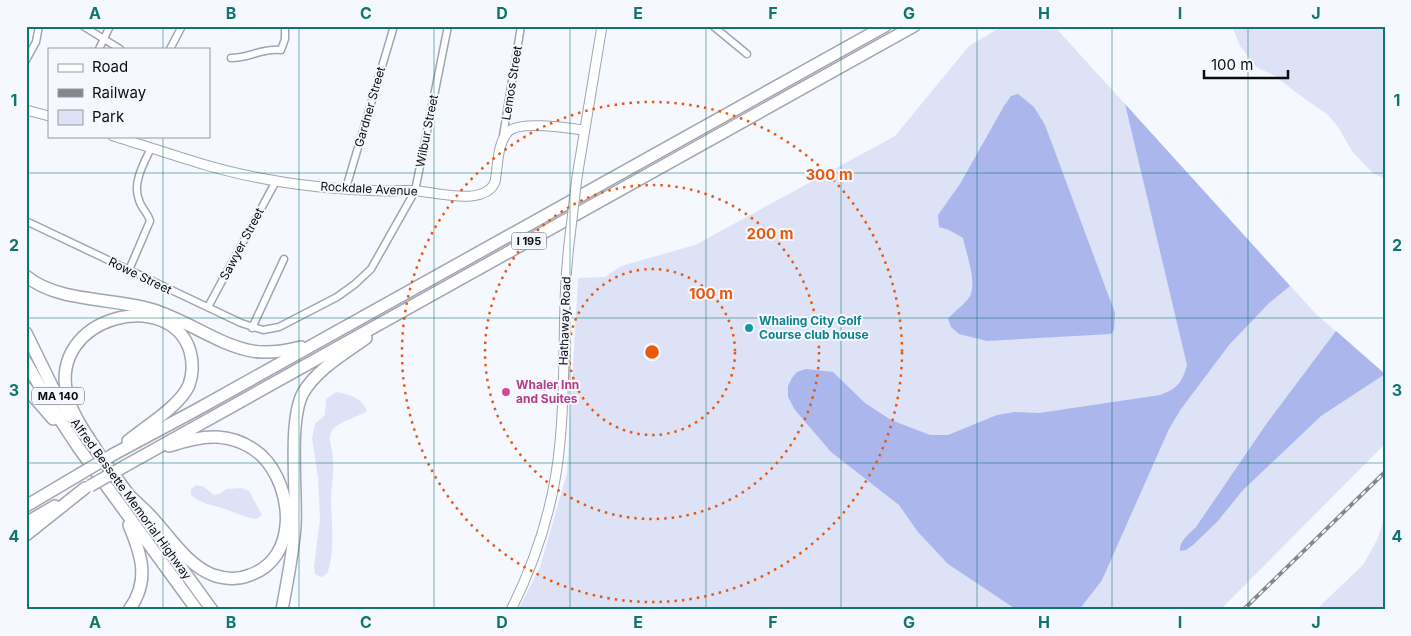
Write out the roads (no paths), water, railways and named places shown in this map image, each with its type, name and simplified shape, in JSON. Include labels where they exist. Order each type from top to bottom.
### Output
[{"type":"highway","name":"I 195","points":[[26,506],[114,454],[885,26]]},
{"type":"highway","name":"I 195","points":[[26,523],[914,26]]},
{"type":"highway","points":[[26,276],[41,286],[54,291],[131,304],[161,312],[182,320],[232,345],[250,351],[281,351],[320,341]]},
{"type":"highway","points":[[282,610],[294,532],[296,427],[300,398],[321,372],[402,312]]},
{"type":"highway","points":[[99,454],[76,416],[67,393],[66,372],[71,354],[80,339],[102,323],[116,318],[131,316],[158,320],[180,332],[189,347],[192,365],[189,385],[176,403],[114,454]]},
{"type":"highway","name":"Alfred Bessette Memorial Highway","points":[[26,334],[60,400],[212,610]]},
{"type":"highway","name":"Alfred Bessette Memorial Highway","points":[[26,362],[75,443],[197,610]]},
{"type":"highway","points":[[26,388],[75,443]]},
{"type":"highway","points":[[130,497],[147,512],[192,561],[206,571],[221,577],[238,578],[254,574],[274,558],[283,543],[286,518],[282,492],[268,464],[248,446],[228,439],[204,438],[171,446],[144,456]]},
{"type":"highway","points":[[26,535],[88,487]]},
{"type":"highway","points":[[26,501],[47,493]]},
{"type":"highway","points":[[122,508],[139,548],[142,564],[138,595],[129,610]]},
{"type":"main road","name":"Hathaway Road","points":[[511,610],[537,548],[555,477],[561,433],[566,269],[583,130],[602,26]]},
{"type":"main road","points":[[26,110],[48,116]]},
{"type":"main road","points":[[503,141],[509,130],[520,127],[561,127],[583,130]]},
{"type":"main road","name":"Rockdale Avenue","points":[[119,138],[234,172],[276,181],[314,186],[415,191],[464,196],[478,196],[486,193],[495,182],[503,141]]},
{"type":"street","points":[[26,60],[36,42],[39,26]]},
{"type":"street","points":[[83,26],[118,48]]},
{"type":"street","points":[[99,48],[110,26]]},
{"type":"street","points":[[171,48],[182,26]]},
{"type":"street","points":[[231,58],[240,58],[262,50],[282,50],[285,39],[285,26]]},
{"type":"street","name":"Gardner Street","points":[[346,188],[394,26]]},
{"type":"street","name":"Wilbur Street","points":[[252,328],[268,330],[278,327],[332,300],[355,284],[371,269],[415,191],[448,26]]},
{"type":"street","name":"Lemos Street","points":[[503,141],[521,26]]},
{"type":"street","points":[[713,26],[747,54]]},
{"type":"street","points":[[129,270],[150,221],[136,194],[139,177],[151,148]]},
{"type":"street","name":"Sawyer Street","points":[[208,307],[276,181]]},
{"type":"street","name":"Rowe Street","points":[[28,222],[252,328]]},
{"type":"street","points":[[252,328],[284,258]]},
{"type":"railway","points":[[1243,610],[1385,472]]},
{"type":"place","name":"Whaling City Golf Course club house","points":[[749,328]]},
{"type":"place","name":"Whaler Inn and Suites","points":[[506,392]]}]
